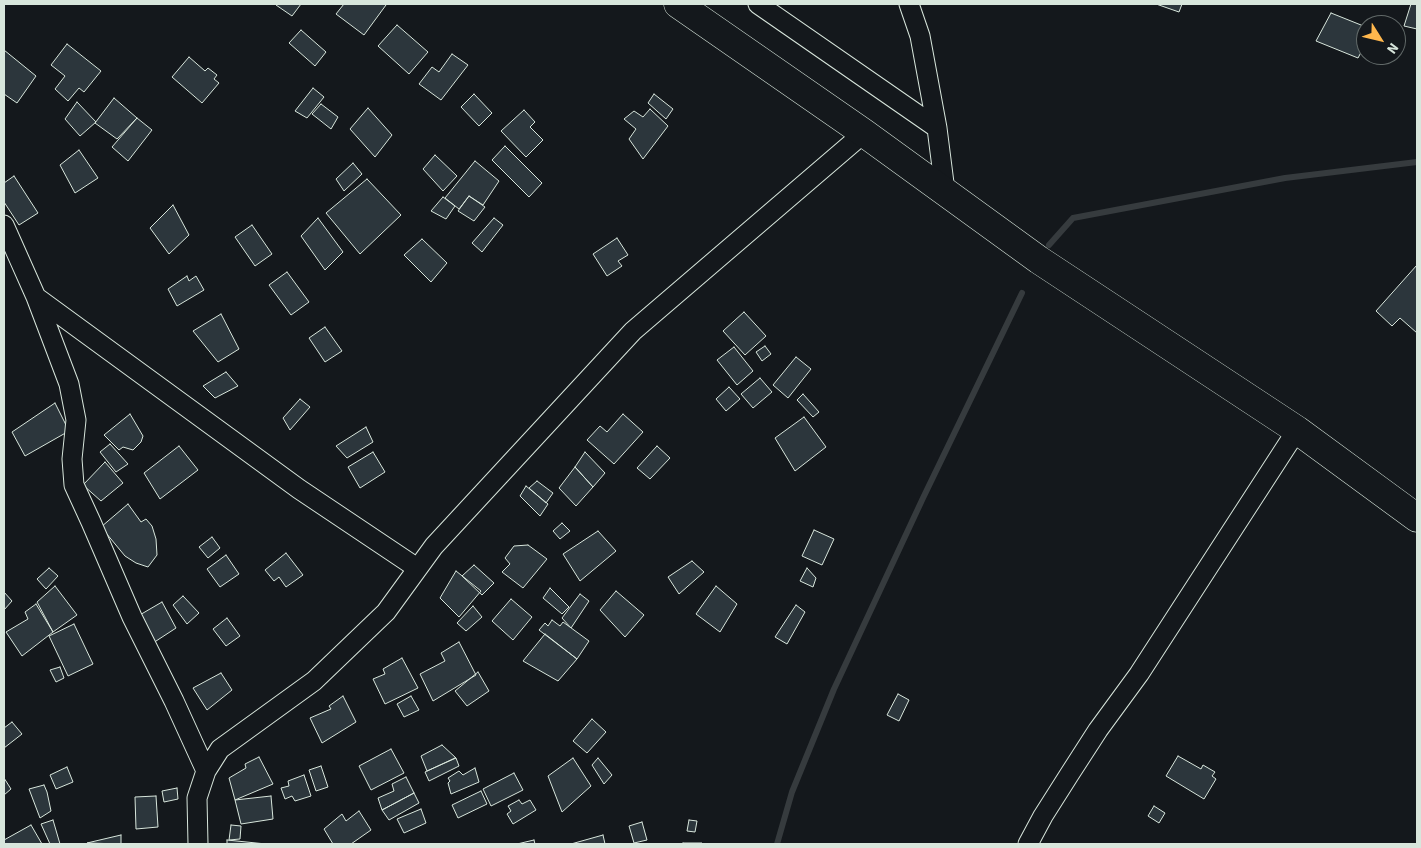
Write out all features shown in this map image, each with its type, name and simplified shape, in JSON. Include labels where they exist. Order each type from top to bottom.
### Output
[{"type":"highway","points":[[678,4],[864,133],[1039,260],[1297,430],[1417,518]]},
{"type":"street","points":[[758,4],[937,128]]},
{"type":"street","points":[[909,4],[920,36],[937,128],[945,191]]},
{"type":"street","points":[[198,844],[197,798],[206,771],[220,750],[314,681],[386,612],[434,546],[633,331],[864,133]]},
{"type":"street","points":[[4,225],[36,297],[69,384],[76,420],[72,458],[74,485],[132,617],[206,771]]},
{"type":"street","points":[[36,297],[299,489],[417,568]]},
{"type":"street","points":[[1028,844],[1068,775],[1144,666],[1297,430]]},
{"type":"building","points":[[277,4],[301,4],[292,16]]},
{"type":"building","points":[[344,4],[386,5],[364,35],[336,14]]},
{"type":"building","points":[[1156,4],[1182,4],[1179,12]]},
{"type":"building","points":[[1411,4],[1417,4],[1417,29],[1406,26]]},
{"type":"building","points":[[1331,13],[1356,23],[1356,57],[1316,41]]},
{"type":"building","points":[[397,25],[428,52],[409,74],[378,46]]},
{"type":"building","points":[[301,30],[326,52],[315,66],[289,43]]},
{"type":"building","points":[[67,44],[101,71],[84,92],[79,88],[68,101],[55,89],[65,76],[51,65]]},
{"type":"building","points":[[4,50],[36,76],[17,103],[4,94]]},
{"type":"building","points":[[452,54],[468,65],[441,100],[419,84],[432,67],[439,72]]},
{"type":"building","points":[[189,57],[205,71],[208,68],[217,75],[214,79],[219,83],[202,103],[172,77]]},
{"type":"building","points":[[313,88],[324,97],[307,118],[295,111]]},
{"type":"building","points":[[474,94],[492,113],[479,126],[461,107]]},
{"type":"building","points":[[654,94],[673,109],[666,119],[648,103]]},
{"type":"building","points":[[114,98],[137,118],[117,139],[95,123]]},
{"type":"building","points":[[77,102],[96,122],[80,136],[65,119]]},
{"type":"building","points":[[321,104],[338,117],[331,129],[312,114]]},
{"type":"building","points":[[368,108],[392,135],[375,157],[350,129]]},
{"type":"building","points":[[650,109],[668,126],[643,159],[629,139],[636,129],[624,119],[634,111],[643,117]]},
{"type":"building","points":[[524,110],[535,122],[530,127],[543,140],[526,157],[501,131]]},
{"type":"building","points":[[137,118],[152,130],[128,161],[112,147]]},
{"type":"building","points":[[505,146],[542,183],[529,197],[492,160]]},
{"type":"building","points":[[79,150],[98,178],[75,193],[60,165]]},
{"type":"building","points":[[435,155],[457,176],[443,191],[423,169]]},
{"type":"building","points":[[475,161],[499,181],[483,205],[469,196],[459,209],[445,198]]},
{"type":"building","points":[[353,163],[362,174],[344,191],[336,179]]},
{"type":"building","points":[[14,176],[38,213],[19,225],[4,202],[4,183]]},
{"type":"building","points":[[367,179],[401,215],[360,254],[326,213]]},
{"type":"building","points":[[469,196],[485,207],[474,221],[458,211]]},
{"type":"building","points":[[443,197],[455,206],[446,219],[431,211]]},
{"type":"building","points":[[173,205],[189,235],[169,254],[150,228]]},
{"type":"building","points":[[318,218],[343,252],[325,270],[301,236]]},
{"type":"building","points":[[494,218],[503,225],[482,252],[472,243]]},
{"type":"building","points":[[252,225],[272,254],[255,266],[235,237]]},
{"type":"building","points":[[617,238],[628,255],[618,261],[622,266],[607,276],[593,254]]},
{"type":"building","points":[[422,239],[447,263],[431,282],[404,255]]},
{"type":"building","points":[[1417,265],[1417,333],[1400,318],[1392,326],[1376,311]]},
{"type":"building","points":[[287,272],[309,302],[291,315],[269,285]]},
{"type":"building","points":[[187,276],[189,281],[196,276],[204,290],[177,306],[168,289]]},
{"type":"building","points":[[744,312],[766,336],[745,355],[723,331]]},
{"type":"building","points":[[221,314],[239,349],[218,362],[193,331]]},
{"type":"building","points":[[325,327],[342,351],[325,362],[309,338]]},
{"type":"building","points":[[765,346],[771,354],[762,361],[756,352]]},
{"type":"building","points":[[734,347],[753,371],[737,385],[717,360]]},
{"type":"building","points":[[796,357],[811,369],[788,398],[773,385]]},
{"type":"building","points":[[226,372],[238,386],[215,398],[203,386]]},
{"type":"building","points":[[760,378],[772,392],[753,408],[741,394]]},
{"type":"building","points":[[729,387],[740,399],[726,411],[716,399]]},
{"type":"building","points":[[803,394],[819,412],[813,417],[797,400]]},
{"type":"building","points":[[300,399],[310,407],[290,430],[283,418]]},
{"type":"building","points":[[55,403],[69,431],[25,456],[12,432]]},
{"type":"building","points":[[130,414],[143,436],[141,442],[133,450],[123,447],[119,450],[104,435]]},
{"type":"building","points":[[623,414],[643,432],[614,464],[587,440],[600,426],[607,432]]},
{"type":"building","points":[[804,417],[826,447],[795,471],[775,438]]},
{"type":"building","points":[[366,427],[373,442],[347,458],[336,446]]},
{"type":"building","points":[[110,444],[128,464],[116,472],[100,452]]},
{"type":"building","points":[[179,446],[198,470],[160,499],[144,473]]},
{"type":"building","points":[[657,446],[670,458],[650,479],[637,468]]},
{"type":"building","points":[[373,452],[385,472],[360,488],[348,467]]},
{"type":"building","points":[[585,452],[605,473],[593,487],[575,467]]},
{"type":"building","points":[[105,462],[123,483],[101,501],[83,485]]},
{"type":"building","points":[[575,467],[593,487],[576,506],[559,488]]},
{"type":"building","points":[[537,481],[553,493],[546,503],[529,488]]},
{"type":"building","points":[[526,486],[548,504],[540,516],[520,496]]},
{"type":"building","points":[[128,504],[141,522],[146,519],[152,526],[156,539],[157,555],[148,567],[136,563],[125,556],[101,527]]},
{"type":"building","points":[[562,523],[570,531],[560,539],[553,531]]},
{"type":"building","points":[[814,530],[834,539],[822,565],[802,556]]},
{"type":"building","points":[[598,531],[616,551],[580,581],[563,554]]},
{"type":"building","points":[[212,537],[220,548],[208,558],[199,547]]},
{"type":"building","points":[[528,545],[547,559],[523,588],[502,572],[510,564],[505,558],[514,546]]},
{"type":"building","points":[[286,553],[303,575],[286,587],[279,577],[274,581],[265,570]]},
{"type":"building","points":[[226,555],[239,574],[220,587],[207,569]]},
{"type":"building","points":[[692,561],[704,572],[679,594],[668,577]]},
{"type":"building","points":[[474,565],[494,583],[482,595],[462,576]]},
{"type":"building","points":[[49,568],[58,576],[46,589],[37,579]]},
{"type":"building","points":[[807,568],[816,578],[813,587],[800,581]]},
{"type":"building","points":[[456,571],[481,591],[459,617],[440,598]]},
{"type":"building","points":[[55,586],[77,615],[53,632],[37,602]]},
{"type":"building","points":[[716,586],[737,604],[720,632],[696,614]]},
{"type":"building","points":[[550,588],[569,607],[562,614],[543,598]]},
{"type":"building","points":[[616,591],[644,615],[625,637],[600,610]]},
{"type":"building","points":[[4,592],[12,601],[4,610]]},
{"type":"building","points":[[580,594],[589,601],[571,628],[562,618]]},
{"type":"building","points":[[183,596],[199,613],[187,624],[173,605]]},
{"type":"building","points":[[511,599],[532,617],[513,640],[492,621]]},
{"type":"building","points":[[162,602],[176,628],[153,643],[138,616]]},
{"type":"building","points":[[36,604],[53,632],[22,656],[6,632],[28,619],[25,612]]},
{"type":"building","points":[[796,605],[805,612],[787,644],[775,637]]},
{"type":"building","points":[[473,606],[482,617],[466,631],[457,623]]},
{"type":"building","points":[[227,618],[240,636],[226,646],[213,629]]},
{"type":"building","points":[[552,620],[560,626],[563,622],[589,641],[577,659],[539,630],[545,623],[548,626]]},
{"type":"building","points":[[74,624],[93,664],[68,676],[49,636]]},
{"type":"building","points":[[545,634],[577,659],[558,681],[523,661]]},
{"type":"building","points":[[459,642],[476,675],[433,701],[420,674],[445,661],[441,653]]},
{"type":"building","points":[[402,658],[418,688],[385,704],[373,679],[385,674],[383,669]]},
{"type":"building","points":[[60,667],[64,678],[56,682],[50,670]]},
{"type":"building","points":[[478,672],[489,691],[467,706],[455,691]]},
{"type":"building","points":[[221,673],[232,690],[207,710],[193,688]]},
{"type":"building","points":[[898,694],[909,700],[899,721],[887,715]]},
{"type":"building","points":[[343,696],[356,722],[322,743],[310,718],[331,709],[329,706]]},
{"type":"building","points":[[411,696],[419,710],[404,717],[397,704]]},
{"type":"building","points":[[592,719],[606,732],[587,753],[573,741]]},
{"type":"building","points":[[12,722],[22,734],[4,748],[4,728]]},
{"type":"building","points":[[442,745],[456,758],[427,771],[421,756]]},
{"type":"building","points":[[391,749],[404,773],[371,790],[359,766]]},
{"type":"building","points":[[1178,756],[1201,769],[1203,765],[1215,772],[1212,776],[1216,779],[1204,799],[1166,776]]},
{"type":"building","points":[[259,757],[273,784],[235,800],[229,778],[246,768],[245,764]]},
{"type":"building","points":[[455,758],[459,766],[429,781],[425,772]]},
{"type":"building","points":[[573,758],[591,786],[562,812],[548,776]]},
{"type":"building","points":[[598,758],[612,775],[604,784],[592,765]]},
{"type":"building","points":[[321,766],[328,787],[316,791],[309,770]]},
{"type":"building","points":[[67,767],[73,782],[56,789],[50,775]]},
{"type":"building","points":[[475,768],[479,782],[451,794],[448,778],[459,771],[463,775]]},
{"type":"building","points":[[514,773],[523,790],[491,806],[483,789]]},
{"type":"building","points":[[304,775],[311,796],[295,801],[292,796],[285,799],[281,788],[289,786],[288,781]]},
{"type":"building","points":[[406,777],[414,793],[382,810],[378,798],[394,791],[392,784]]},
{"type":"building","points":[[4,778],[11,789],[4,795]]},
{"type":"building","points":[[44,785],[51,811],[40,818],[29,789]]},
{"type":"building","points":[[177,788],[178,799],[164,802],[162,791]]},
{"type":"building","points":[[481,791],[487,804],[458,818],[452,805]]},
{"type":"building","points":[[414,793],[419,803],[389,820],[382,810]]},
{"type":"building","points":[[156,796],[158,827],[136,829],[135,797]]},
{"type":"building","points":[[271,796],[273,819],[241,824],[235,800]]},
{"type":"building","points":[[519,800],[522,804],[530,800],[536,810],[513,824],[507,814],[511,811],[508,806]]},
{"type":"building","points":[[1154,806],[1165,813],[1159,823],[1148,816]]},
{"type":"building","points":[[421,809],[426,823],[404,833],[397,819]]},
{"type":"building","points":[[359,811],[371,830],[351,844],[333,844],[324,829],[342,814],[346,821]]},
{"type":"building","points":[[53,820],[60,844],[50,844],[41,824]]},
{"type":"building","points":[[689,820],[697,821],[695,832],[687,831]]},
{"type":"building","points":[[642,822],[647,840],[634,843],[629,826]]},
{"type":"building","points":[[31,825],[42,844],[4,844],[4,840]]},
{"type":"building","points":[[231,825],[241,826],[240,839],[229,840]]},
{"type":"building","points":[[121,835],[121,844],[87,843]]},
{"type":"building","points":[[603,835],[605,844],[571,844]]},
{"type":"building","points":[[227,840],[266,844],[227,844]]},
{"type":"building","points":[[534,840],[535,844],[517,844]]},
{"type":"building","points":[[702,843],[702,844],[683,844]]},
{"type":"waterway","points":[[1049,245],[1073,218],[1285,178],[1417,162]]},
{"type":"waterway","points":[[777,844],[792,792],[834,689],[923,498],[1022,293]]}]
